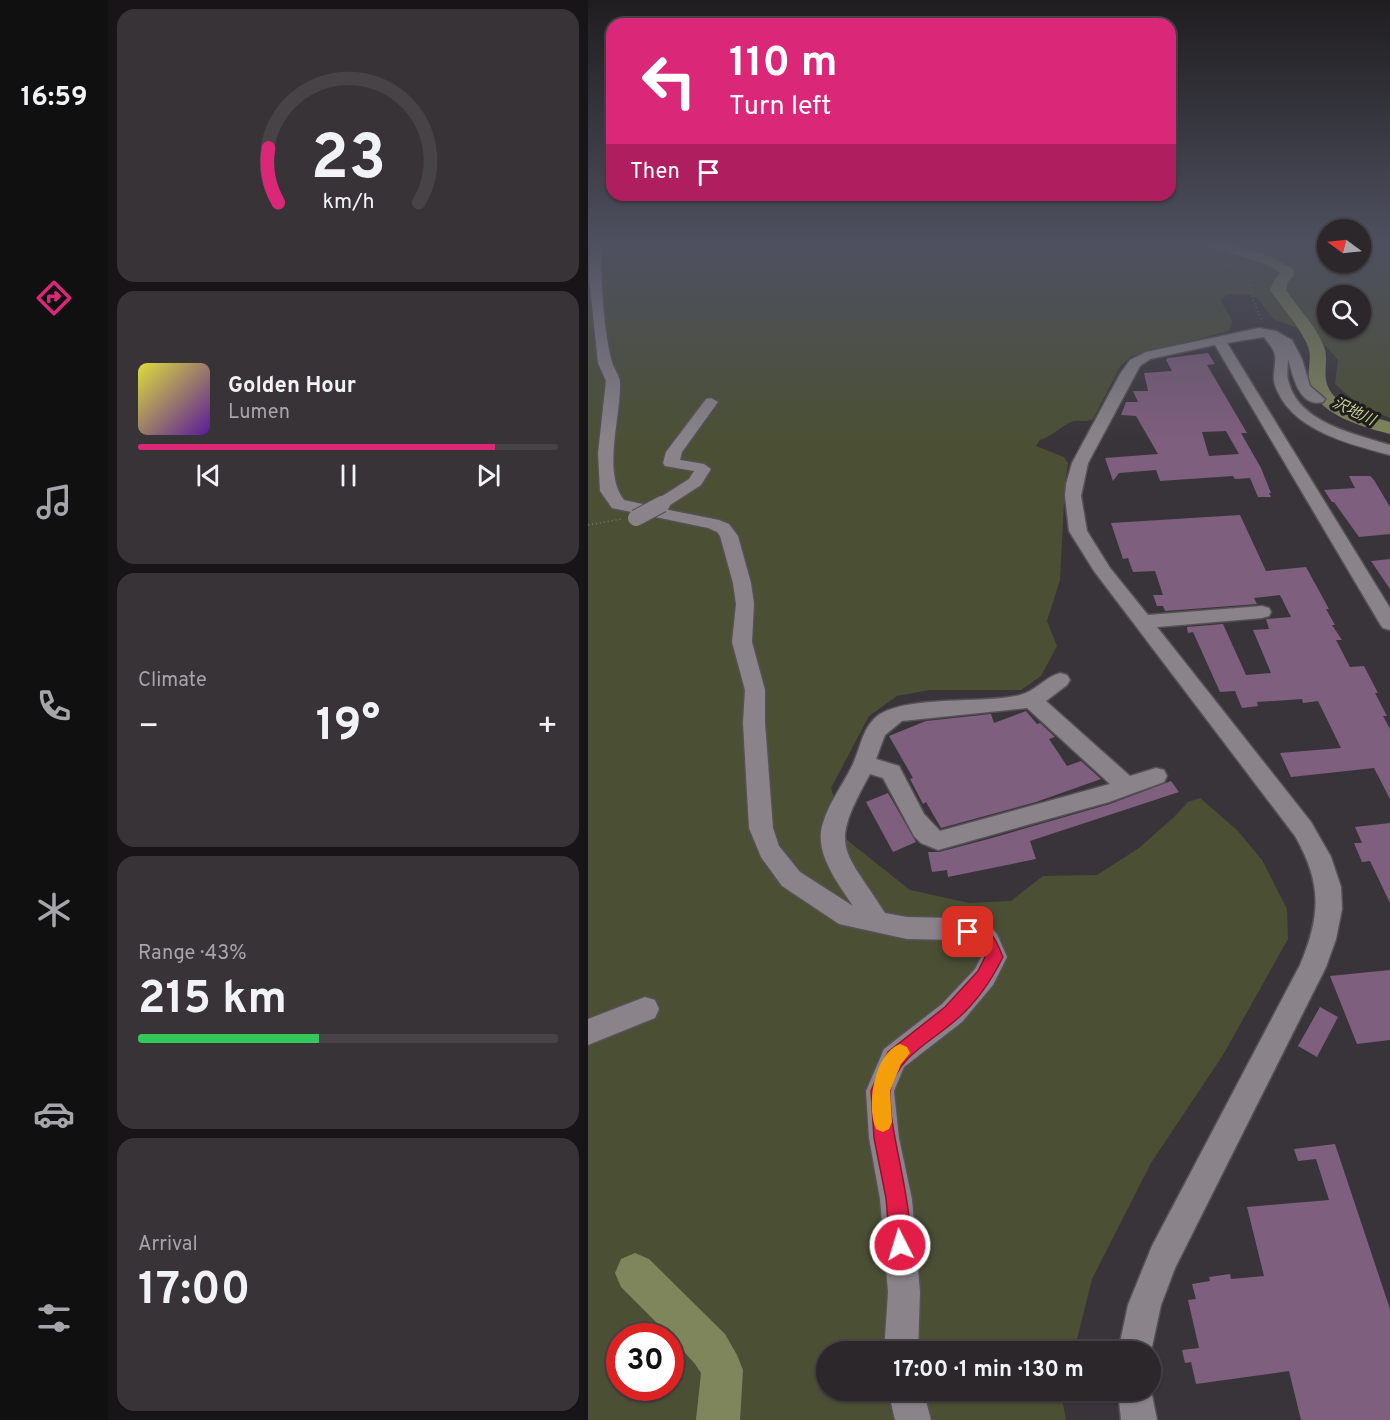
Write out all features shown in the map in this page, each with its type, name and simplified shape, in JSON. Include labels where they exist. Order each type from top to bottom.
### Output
[{"type":"street","points":[[598,309],[605,363],[613,381],[606,453],[608,491],[618,504],[713,524],[723,528],[729,536],[742,583],[745,604],[742,642],[755,690],[754,723],[761,828],[769,850],[791,879],[848,916],[907,928],[955,929],[981,934],[988,942],[994,957],[984,977],[952,1013],[894,1058],[880,1091],[884,1138],[896,1198],[903,1280],[900,1341]]},
{"type":"street","points":[[1266,332],[1281,352],[1279,371],[1281,383],[1287,397],[1296,407],[1334,431],[1390,450]]},
{"type":"street","points":[[1136,1341],[1146,1303],[1173,1240],[1301,990],[1325,936],[1329,909],[1326,874],[1303,829],[1103,571],[1078,531],[1073,496],[1076,472],[1135,363],[1146,356],[1266,332],[1278,335],[1294,351],[1303,388],[1318,399]]},
{"type":"street","points":[[1219,341],[1390,624]]},
{"type":"street","points":[[636,518],[695,482],[703,469],[695,465],[679,467],[670,463],[674,452],[711,402]]},
{"type":"street","points":[[1143,622],[1262,612]]},
{"type":"street","points":[[877,922],[868,904],[852,885],[836,854],[833,838],[833,826],[864,764],[874,733],[888,717],[905,713],[1023,702],[1060,680]]},
{"type":"street","points":[[1030,699],[1076,738],[1127,787]]},
{"type":"street","points":[[864,764],[891,772],[915,818],[928,837],[938,842],[1127,787],[1156,776]]},
{"type":"street","points":[[588,1032],[645,1009]]},
{"type":"street","points":[[908,1401],[913,1420]]},
{"type":"street","points":[[1136,1401],[1139,1420]]},
{"type":"path","points":[[1257,309],[1266,332]]},
{"type":"path","points":[[588,525],[636,518]]},
{"type":"green space","points":[[588,309],[1226,309],[1232,321],[1229,331],[1132,356],[1121,365],[1093,419],[1074,421],[1040,440],[1036,446],[1064,457],[1068,463],[1060,580],[1047,621],[1057,646],[1041,676],[1021,690],[929,690],[897,696],[869,716],[831,788],[847,840],[910,890],[969,903],[1011,901],[1043,876],[1097,875],[1139,848],[1188,802],[1200,798],[1237,830],[1262,860],[1287,909],[1288,939],[1223,1055],[1151,1163],[1092,1279],[1076,1341],[816,1341],[816,1401],[1063,1401],[1066,1420],[588,1420]]},
{"type":"green space","points":[[1266,309],[1317,309],[1316,335],[1273,319]]},
{"type":"green space","points":[[1371,309],[1390,309],[1390,418],[1359,405],[1335,384],[1338,360],[1320,339],[1371,339]]},
{"type":"building","points":[[1208,353],[1215,364],[1207,365],[1247,433],[1241,433],[1261,468],[1271,497],[1258,497],[1250,478],[1235,479],[1233,476],[1160,481],[1156,470],[1119,473],[1113,481],[1105,458],[1158,454],[1136,416],[1121,415],[1126,402],[1138,402],[1133,391],[1148,391],[1144,373],[1172,371],[1166,360]],"holes":[[[1226,431],[1239,454],[1209,456],[1202,432]]]},
{"type":"building","points":[[1349,476],[1370,476],[1374,480],[1390,507],[1390,534],[1359,537],[1332,502],[1324,490],[1355,488]]},
{"type":"building","points":[[1240,515],[1266,571],[1306,567],[1329,609],[1326,609],[1335,625],[1332,625],[1342,640],[1336,640],[1350,667],[1364,666],[1378,693],[1375,693],[1387,716],[1383,716],[1390,729],[1390,799],[1374,768],[1291,777],[1280,753],[1341,748],[1318,701],[1303,703],[1302,699],[1257,702],[1258,706],[1242,708],[1235,691],[1220,692],[1193,632],[1188,633],[1187,627],[1223,624],[1246,675],[1271,673],[1253,630],[1269,629],[1266,619],[1291,617],[1280,595],[1254,598],[1257,604],[1165,611],[1163,606],[1157,606],[1153,595],[1163,595],[1155,571],[1133,572],[1128,558],[1123,559],[1111,523]]},
{"type":"building","points":[[1390,559],[1390,589],[1371,561]]},
{"type":"building","points":[[1026,711],[1037,724],[1040,723],[1055,737],[1049,739],[1067,766],[1081,761],[1101,779],[1036,802],[941,828],[926,802],[923,804],[910,779],[913,778],[889,736],[926,721],[991,714],[994,723]]},
{"type":"building","points":[[1171,781],[1179,792],[1030,841],[1036,859],[948,877],[947,870],[932,872],[928,852],[939,852],[1110,804]]},
{"type":"building","points":[[888,793],[916,842],[893,852],[866,802]]},
{"type":"building","points":[[1390,823],[1390,903],[1370,861],[1362,862],[1354,843],[1362,843],[1355,827]]},
{"type":"building","points":[[1390,970],[1390,1040],[1357,1044],[1330,976]]},
{"type":"building","points":[[1320,1007],[1338,1017],[1317,1057],[1298,1046]]},
{"type":"building","points":[[1335,1144],[1390,1309],[1390,1420],[1301,1420],[1289,1371],[1196,1384],[1191,1362],[1185,1363],[1182,1350],[1199,1348],[1188,1300],[1196,1299],[1192,1284],[1210,1281],[1209,1277],[1230,1274],[1231,1279],[1264,1276],[1247,1207],[1329,1200],[1316,1159],[1298,1161],[1294,1149]]},
{"type":"waterway","name":"沢地川","points":[[1292,309],[1307,329],[1318,350],[1317,378],[1322,392],[1329,400],[1348,413],[1390,428]]},
{"type":"waterway","points":[[635,1273],[710,1349],[722,1370],[718,1420]]},
{"type":"slow traffic","points":[[883,1122],[880,1091],[894,1058],[900,1053]]},
{"type":"route","points":[[900,1245],[896,1198],[884,1138],[880,1091],[894,1058],[952,1013],[984,977],[994,957],[988,942],[981,934],[968,932]]}]
